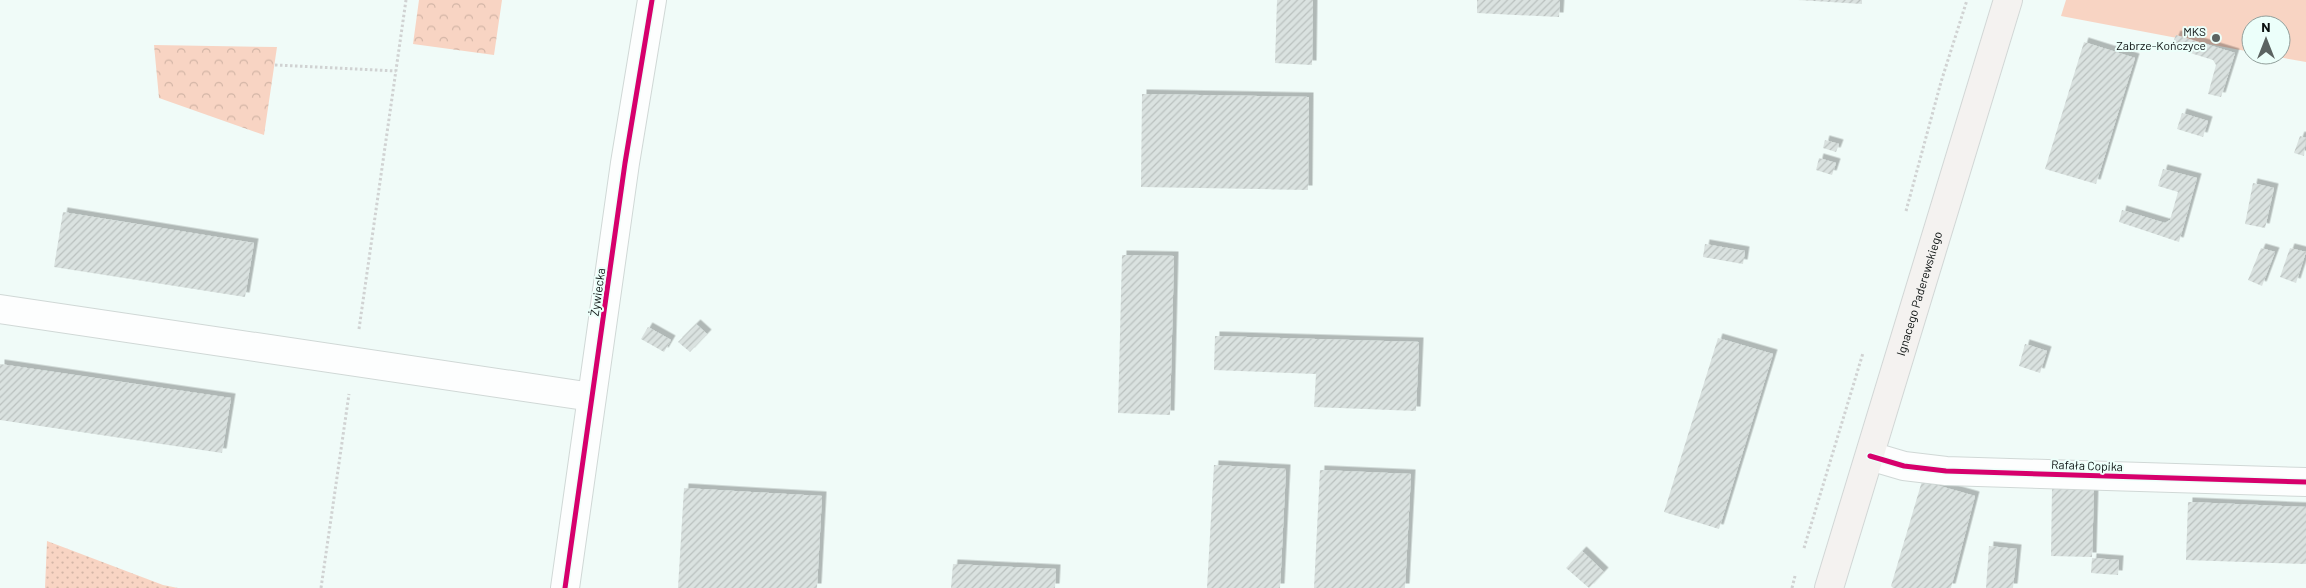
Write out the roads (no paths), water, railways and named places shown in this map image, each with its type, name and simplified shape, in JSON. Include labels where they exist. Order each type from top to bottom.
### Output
[{"type":"main road","name":"Ignacego Paderewskiego","points":[[1829,588],[2008,0]]},
{"type":"street","name":"Żywiecka","points":[[565,588],[625,163],[652,0]]},
{"type":"street","points":[[0,310],[499,385],[592,397]]},
{"type":"street","name":"Rafała Copika","points":[[1870,456],[1904,466],[1946,471],[2306,482]]},
{"type":"place","name":"MKS Zabrze-Kończyce","points":[[2216,38]]}]
